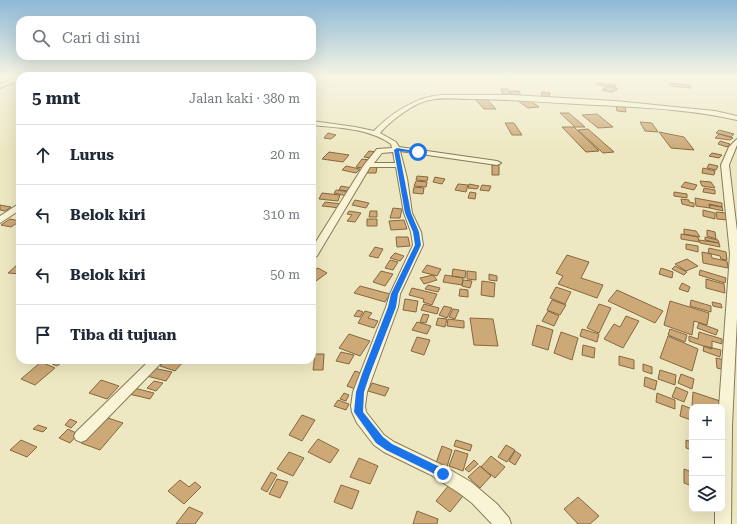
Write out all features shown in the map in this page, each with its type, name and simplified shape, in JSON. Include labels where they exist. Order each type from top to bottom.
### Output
[{"type":"street","points":[[375,134],[378,129],[393,117],[419,101]]},
{"type":"street","points":[[570,101],[615,103],[715,113],[737,118]]},
{"type":"street","points":[[316,124],[375,134],[390,140],[397,150],[408,213],[416,232],[418,245],[395,294],[392,307],[366,374],[360,392],[359,412],[379,440],[389,447],[464,485],[487,504],[504,524]]},
{"type":"street","points":[[724,524],[725,426],[735,260],[725,165],[729,150],[736,144]]},
{"type":"street","points":[[316,251],[368,164],[378,151],[397,150],[498,163]]},
{"type":"street","points":[[368,164],[400,165]]},
{"type":"street","points":[[0,220],[16,209]]},
{"type":"street","points":[[82,436],[154,364]]},
{"type":"building","points":[[477,101],[489,101],[496,109],[484,109]]},
{"type":"building","points":[[519,101],[531,101],[539,107],[528,108]]},
{"type":"building","points":[[616,106],[625,107],[626,112],[617,111]]},
{"type":"building","points":[[560,113],[569,113],[585,127],[575,127]]},
{"type":"building","points":[[597,114],[613,127],[598,128],[582,115]]},
{"type":"building","points":[[640,122],[652,123],[658,132],[645,131]]},
{"type":"building","points":[[505,123],[514,123],[522,135],[512,135]]},
{"type":"building","points":[[562,127],[574,127],[599,151],[586,152]]},
{"type":"building","points":[[588,129],[614,152],[603,153],[578,130]]},
{"type":"building","points":[[719,130],[734,134],[731,137],[716,133]]},
{"type":"building","points":[[659,132],[684,137],[694,150],[671,148]]},
{"type":"building","points":[[328,133],[336,135],[331,139],[324,138]]},
{"type":"building","points":[[719,134],[733,138],[730,140],[715,138]]},
{"type":"building","points":[[720,141],[730,144],[727,147],[718,144]]},
{"type":"building","points":[[369,151],[376,152],[371,158],[364,157]]},
{"type":"building","points":[[329,152],[349,155],[343,162],[322,159]]},
{"type":"building","points":[[712,153],[722,155],[719,158],[709,156]]},
{"type":"building","points":[[362,159],[369,160],[363,168],[356,167]]},
{"type":"building","points":[[709,164],[718,166],[716,170],[707,168]]},
{"type":"building","points":[[492,165],[499,165],[499,175],[492,175]]},
{"type":"building","points":[[346,166],[360,169],[356,173],[342,170]]},
{"type":"building","points":[[371,166],[377,167],[376,173],[367,173],[368,168]]},
{"type":"building","points":[[703,168],[715,171],[714,175],[702,173]]},
{"type":"building","points":[[417,176],[428,177],[427,181],[416,180]]},
{"type":"building","points":[[435,177],[445,179],[442,184],[433,182]]},
{"type":"building","points":[[416,181],[427,182],[426,187],[414,186]]},
{"type":"building","points":[[700,181],[711,182],[715,188],[702,186]]},
{"type":"building","points":[[685,182],[697,185],[694,190],[681,187]]},
{"type":"building","points":[[458,184],[468,185],[466,192],[455,190]]},
{"type":"building","points":[[469,184],[479,186],[477,189],[468,188]]},
{"type":"building","points":[[482,185],[491,186],[489,191],[480,190]]},
{"type":"building","points":[[341,186],[352,188],[350,191],[339,190]]},
{"type":"building","points":[[414,187],[424,188],[423,194],[413,193]]},
{"type":"building","points":[[704,188],[715,190],[715,194],[703,192]]},
{"type":"building","points":[[336,190],[350,192],[347,196],[334,193]]},
{"type":"building","points":[[470,192],[476,193],[475,199],[468,198]]},
{"type":"building","points":[[674,192],[687,194],[687,198],[674,196]]},
{"type":"building","points":[[322,193],[340,195],[338,201],[319,199]]},
{"type":"building","points":[[695,198],[722,203],[722,207],[709,204],[710,208],[696,206]]},
{"type":"building","points":[[681,199],[689,200],[689,202],[694,203],[694,207],[682,204]]},
{"type":"building","points":[[355,200],[369,203],[366,208],[352,205]]},
{"type":"building","points":[[325,202],[342,204],[340,208],[322,206]]},
{"type":"building","points":[[0,205],[11,207],[5,211],[0,210]]},
{"type":"building","points":[[709,205],[722,207],[723,211],[710,208]]},
{"type":"building","points":[[393,208],[402,209],[400,218],[390,218]]},
{"type":"building","points":[[703,210],[715,213],[715,219],[703,216]]},
{"type":"building","points":[[349,211],[361,213],[355,222],[347,221],[352,215],[347,214]]},
{"type":"building","points":[[370,211],[377,211],[377,217],[369,217]]},
{"type":"building","points":[[716,212],[726,213],[728,220],[717,219]]},
{"type":"building","points":[[10,219],[16,220],[16,224],[11,227],[1,225]]},
{"type":"building","points":[[367,219],[377,219],[377,226],[367,226]]},
{"type":"building","points":[[404,220],[407,229],[391,230],[389,221]]},
{"type":"building","points":[[684,229],[696,231],[700,237],[684,234]]},
{"type":"building","points":[[707,230],[715,232],[716,239],[707,236]]},
{"type":"building","points":[[681,234],[698,237],[699,242],[681,239]]},
{"type":"building","points":[[396,237],[408,237],[410,246],[397,247]]},
{"type":"building","points":[[705,237],[718,240],[719,243],[705,240]]},
{"type":"building","points":[[699,240],[719,243],[720,247],[700,243]]},
{"type":"building","points":[[686,244],[698,246],[698,252],[686,249]]},
{"type":"building","points":[[375,247],[383,249],[378,258],[369,256]]},
{"type":"building","points":[[709,248],[726,252],[727,260],[721,259],[720,256],[708,253]]},
{"type":"building","points":[[702,252],[711,254],[712,258],[727,261],[728,268],[703,263]]},
{"type":"building","points":[[395,253],[404,256],[400,261],[390,258]]},
{"type":"building","points":[[567,255],[589,262],[581,278],[603,285],[597,298],[558,284],[563,276],[556,273]]},
{"type":"building","points":[[687,259],[698,266],[686,271],[675,264]]},
{"type":"building","points":[[390,260],[398,262],[393,270],[385,268]]},
{"type":"building","points":[[427,265],[441,269],[437,276],[422,272]]},
{"type":"building","points":[[16,266],[16,274],[8,273]]},
{"type":"building","points":[[675,266],[687,272],[684,275],[672,269]]},
{"type":"building","points":[[318,268],[327,273],[316,281],[316,269]]},
{"type":"building","points":[[661,268],[673,272],[672,278],[659,274]]},
{"type":"building","points":[[453,269],[466,271],[465,278],[452,276]]},
{"type":"building","points":[[700,270],[726,278],[725,283],[699,275]]},
{"type":"building","points":[[381,271],[393,274],[385,286],[373,282]]},
{"type":"building","points":[[467,271],[476,272],[476,280],[467,279]]},
{"type":"building","points":[[489,274],[497,276],[497,281],[489,280]]},
{"type":"building","points":[[433,275],[437,280],[424,284],[420,278]]},
{"type":"building","points":[[445,275],[463,278],[462,285],[443,282]]},
{"type":"building","points":[[706,279],[724,284],[725,293],[706,288]]},
{"type":"building","points":[[463,280],[472,281],[470,288],[462,286]]},
{"type":"building","points":[[482,281],[495,283],[494,297],[481,295]]},
{"type":"building","points":[[682,283],[690,287],[688,292],[679,289]]},
{"type":"building","points":[[428,285],[440,288],[438,292],[425,289]]},
{"type":"building","points":[[360,286],[390,294],[385,302],[354,293]]},
{"type":"building","points":[[556,287],[571,292],[565,304],[550,298]]},
{"type":"building","points":[[412,288],[437,294],[432,305],[423,302],[424,299],[409,295]]},
{"type":"building","points":[[460,289],[468,290],[468,297],[459,296]]},
{"type":"building","points":[[617,290],[663,311],[655,323],[608,301]]},
{"type":"building","points":[[405,299],[418,301],[416,312],[403,310]]},
{"type":"building","points":[[552,300],[566,305],[560,315],[547,310]]},
{"type":"building","points":[[691,300],[711,306],[711,312],[690,306]]},
{"type":"building","points":[[670,301],[709,313],[707,325],[694,321],[692,335],[664,325]]},
{"type":"building","points":[[712,302],[721,304],[722,308],[713,306]]},
{"type":"building","points":[[424,304],[439,308],[437,314],[421,310]]},
{"type":"building","points":[[599,304],[611,308],[599,333],[587,328]]},
{"type":"building","points":[[444,306],[452,308],[447,318],[439,315]]},
{"type":"building","points":[[453,309],[459,310],[455,319],[449,317]]},
{"type":"building","points":[[358,310],[363,312],[360,317],[354,316]]},
{"type":"building","points":[[365,311],[372,313],[368,318],[378,321],[374,328],[358,323]]},
{"type":"building","points":[[548,311],[559,316],[554,326],[542,321]]},
{"type":"building","points":[[423,314],[429,315],[426,323],[420,322]]},
{"type":"building","points":[[626,316],[639,321],[623,348],[604,339],[614,324],[620,327]]},
{"type":"building","points":[[438,318],[447,319],[445,327],[436,325]]},
{"type":"building","points":[[470,318],[493,319],[498,346],[474,345]]},
{"type":"building","points":[[448,319],[464,321],[464,328],[447,326]]},
{"type":"building","points":[[417,322],[431,326],[427,334],[412,330]]},
{"type":"building","points":[[699,323],[718,330],[716,335],[697,328]]},
{"type":"building","points":[[537,325],[553,330],[548,350],[532,345]]},
{"type":"building","points":[[582,329],[599,334],[597,342],[580,336]]},
{"type":"building","points":[[670,329],[687,335],[685,342],[668,335]]},
{"type":"building","points":[[561,332],[578,338],[572,360],[554,353]]},
{"type":"building","points":[[699,332],[722,339],[722,344],[712,341],[712,349],[689,341],[689,336],[698,339]]},
{"type":"building","points":[[349,334],[370,341],[360,356],[339,348]]},
{"type":"building","points":[[668,336],[698,349],[692,371],[660,358]]},
{"type":"building","points":[[417,337],[430,340],[424,355],[411,351]]},
{"type":"building","points":[[583,345],[595,348],[594,358],[582,355]]},
{"type":"building","points":[[704,346],[721,350],[720,357],[703,351]]},
{"type":"building","points":[[341,352],[354,355],[349,364],[336,361]]},
{"type":"building","points":[[316,354],[324,354],[323,370],[313,370],[314,364],[316,364]]},
{"type":"building","points":[[619,356],[634,360],[634,369],[619,365]]},
{"type":"building","points":[[716,358],[725,360],[725,370],[717,368]]},
{"type":"building","points":[[39,364],[46,364],[55,368],[35,385],[21,379]]},
{"type":"building","points":[[162,364],[181,364],[175,371],[160,366]]},
{"type":"building","points":[[643,364],[652,367],[652,374],[643,371]]},
{"type":"building","points":[[153,368],[172,372],[166,381],[147,376]]},
{"type":"building","points":[[660,370],[676,375],[675,385],[658,379]]},
{"type":"building","points":[[355,371],[364,374],[355,389],[347,386]]},
{"type":"building","points":[[681,374],[694,379],[692,389],[678,383]]},
{"type":"building","points":[[645,377],[657,381],[655,390],[644,386]]},
{"type":"building","points":[[101,380],[119,386],[107,399],[89,393]]},
{"type":"building","points":[[154,381],[163,383],[156,391],[147,388]]},
{"type":"building","points":[[372,383],[389,388],[385,396],[368,391]]},
{"type":"building","points":[[676,387],[688,392],[684,402],[672,397]]},
{"type":"building","points":[[134,388],[154,393],[150,399],[129,394]]},
{"type":"building","points":[[693,392],[723,402],[723,404],[692,404]]},
{"type":"building","points":[[344,393],[349,395],[346,401],[340,399]]},
{"type":"building","points":[[657,393],[675,400],[675,409],[656,402]]},
{"type":"building","points":[[338,400],[349,404],[346,410],[334,406]]},
{"type":"building","points":[[682,405],[689,408],[689,419],[680,416]]},
{"type":"building","points":[[302,415],[315,420],[302,441],[289,435]]},
{"type":"building","points":[[105,417],[123,423],[100,450],[81,443]]},
{"type":"building","points":[[70,419],[77,422],[71,428],[65,425]]},
{"type":"building","points":[[38,425],[47,428],[43,432],[33,429]]},
{"type":"building","points":[[68,429],[78,434],[70,443],[59,438]]},
{"type":"building","points":[[318,439],[339,450],[330,463],[308,452]]},
{"type":"building","points":[[21,440],[37,447],[27,457],[10,450]]},
{"type":"building","points":[[456,440],[472,445],[470,451],[454,446]]},
{"type":"building","points":[[686,440],[689,441],[689,449],[686,448]]},
{"type":"building","points":[[506,445],[515,450],[507,462],[498,457]]},
{"type":"building","points":[[442,446],[452,450],[447,467],[436,463]]},
{"type":"building","points":[[455,450],[468,454],[463,471],[449,466]]},
{"type":"building","points":[[515,451],[521,455],[515,465],[509,461]]},
{"type":"building","points":[[289,452],[304,458],[293,476],[277,469]]},
{"type":"building","points":[[491,456],[505,467],[495,478],[481,467]]},
{"type":"building","points":[[359,458],[378,466],[370,484],[350,477]]},
{"type":"building","points":[[474,460],[478,464],[469,472],[465,469]]},
{"type":"building","points":[[480,466],[491,476],[480,488],[468,477]]},
{"type":"building","points":[[684,469],[689,471],[689,485],[684,483]]},
{"type":"building","points":[[271,472],[277,475],[267,492],[261,489]]},
{"type":"building","points":[[277,479],[288,482],[280,498],[269,494]]},
{"type":"building","points":[[180,480],[189,487],[195,482],[201,487],[184,504],[168,491]]},
{"type":"building","points":[[341,485],[359,491],[352,509],[334,502]]},
{"type":"building","points":[[449,485],[463,496],[450,512],[436,501]]},
{"type":"building","points":[[578,497],[599,516],[590,524],[578,524],[564,509]]},
{"type":"building","points":[[189,507],[203,513],[195,524],[176,524]]},
{"type":"building","points":[[417,511],[438,519],[437,524],[413,524]]},
{"type":"route","points":[[418,152],[400,149],[397,150],[408,213],[416,232],[418,245],[395,294],[392,307],[360,392],[358,406],[362,419],[379,440],[389,447],[422,462],[443,474]]}]
